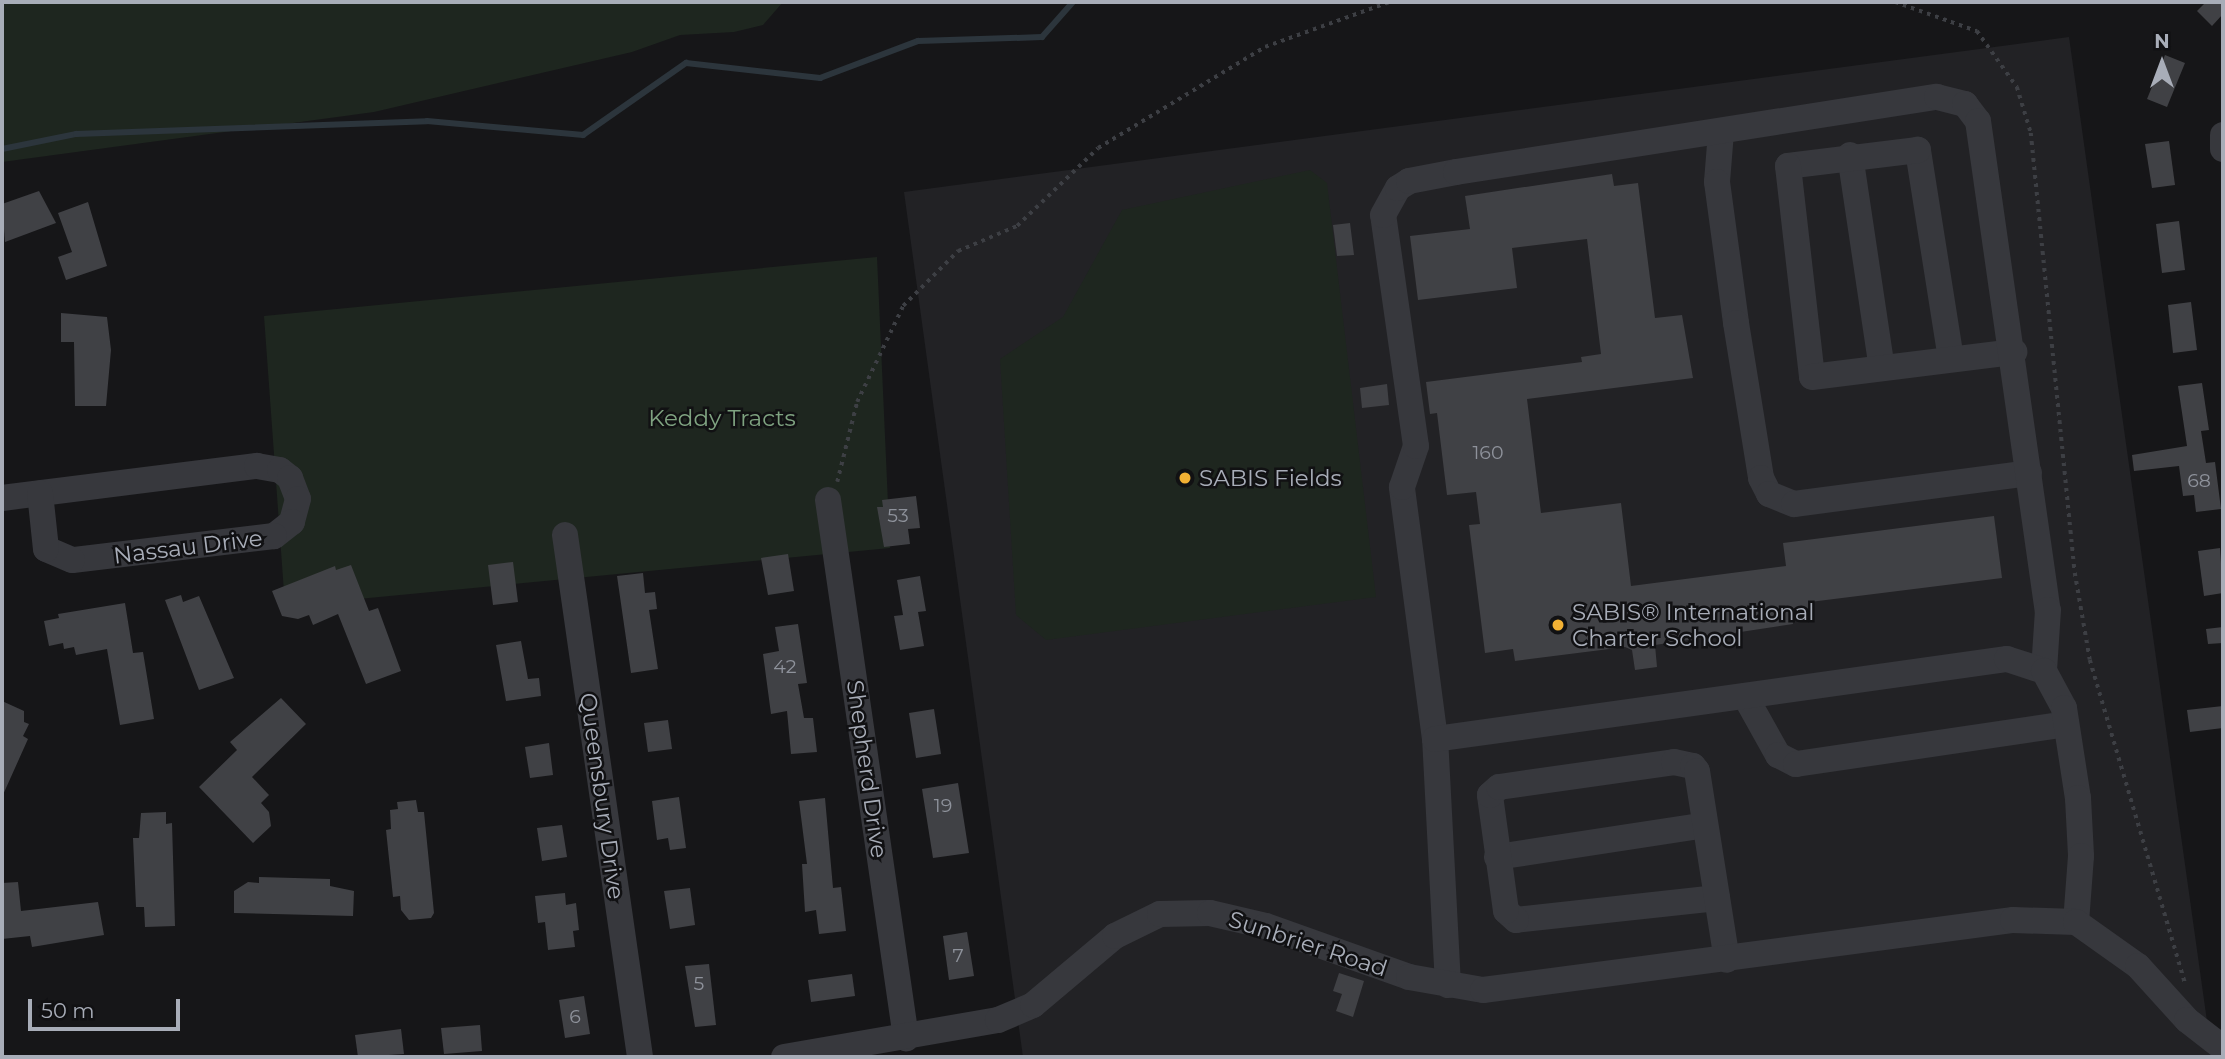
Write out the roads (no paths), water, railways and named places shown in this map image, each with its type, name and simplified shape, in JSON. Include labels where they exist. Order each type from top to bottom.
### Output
[{"type":"street","points":[[1448,985],[1435,739],[1406,539],[1402,487],[1416,446],[1387,263],[1383,215],[1393,195],[1409,181],[1937,97],[1965,104],[1978,121],[2014,352],[2048,610],[2044,671],[2063,708],[2066,724],[2080,844],[2076,922],[2175,993],[2187,1020],[2223,1048]]},
{"type":"street","points":[[1721,132],[1717,182],[1732,297],[1761,478],[1769,494],[1794,503],[2029,472]]},
{"type":"street","points":[[2223,135],[2223,149]]},
{"type":"street","points":[[1951,359],[1918,150],[1850,155],[1788,166],[1812,377],[2014,352]]},
{"type":"street","points":[[1850,155],[1882,368]]},
{"type":"street","name":"Nassau Drive","points":[[2,498],[257,466],[280,471],[290,478],[298,499],[292,522],[274,536],[72,560],[46,549],[40,494]]},
{"type":"street","name":"Shepherd Drive","points":[[828,500],[906,1038]]},
{"type":"street","name":"Queensbury Drive","points":[[565,534],[640,1057]]},
{"type":"street","points":[[1435,739],[2007,659],[2044,671]]},
{"type":"street","points":[[1745,696],[1778,755],[1796,764],[2066,724]]},
{"type":"street","points":[[1717,898],[1523,922],[1506,911],[1488,802],[1499,787],[1685,762],[1697,771],[1727,960]]},
{"type":"street","points":[[1497,857],[1705,825]]},
{"type":"street","name":"Sunbrier Road","points":[[784,1057],[998,1020],[1032,1005],[1115,936],[1160,914],[1210,913],[1266,926],[1409,977],[1448,985],[1523,988],[2013,920],[2076,922]]},
{"type":"waterway","points":[[2,149],[76,134],[427,121],[583,135],[686,63],[820,78],[918,41],[1042,37],[1073,2]]},
{"type":"place","name":"SABIS Fields","points":[[1185,478]]},
{"type":"place","name":"SABIS® International Charter School","points":[[1558,625]]},
{"type":"park label","name":"Keddy Tracts","points":[[722,418]]}]
